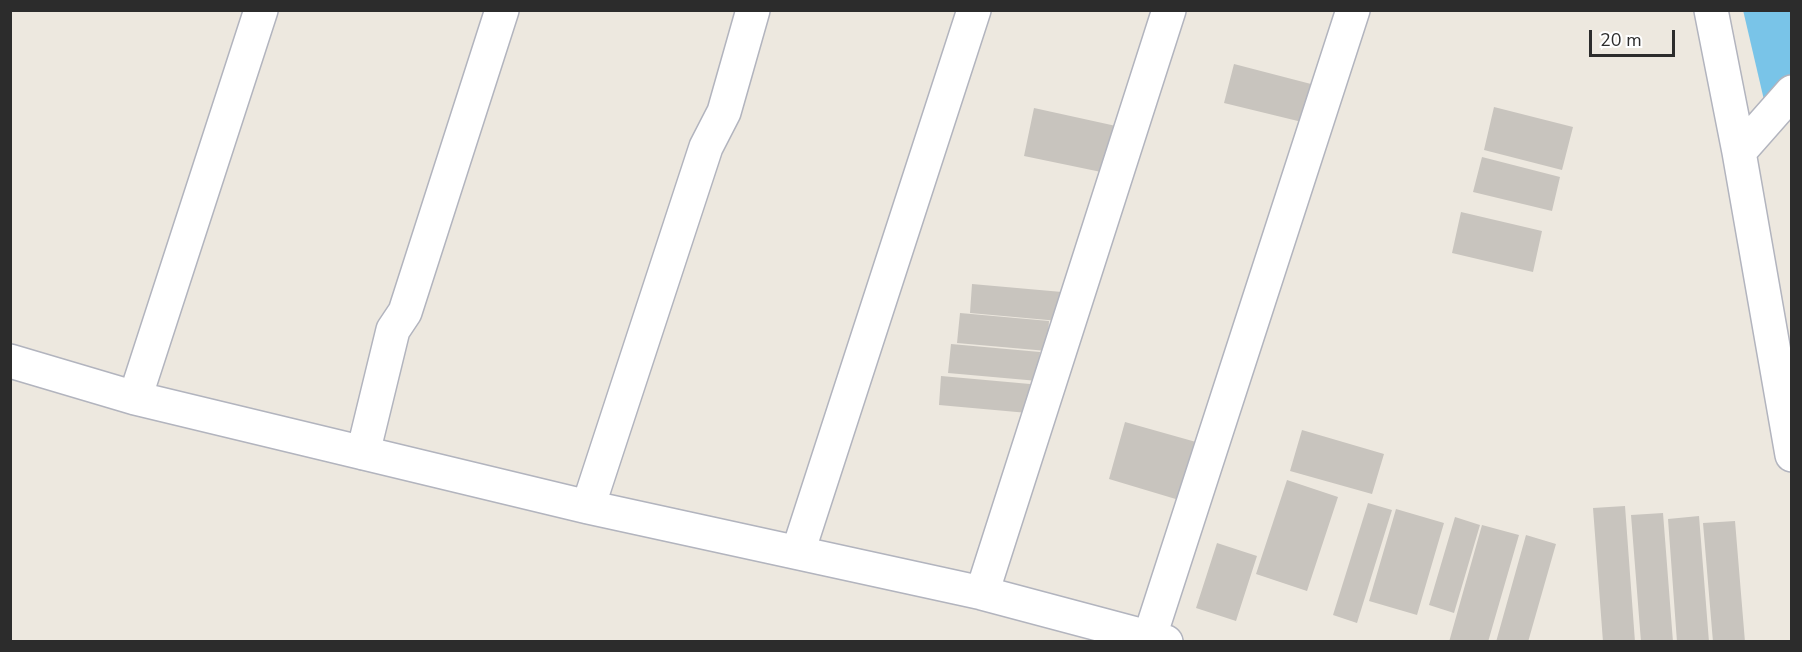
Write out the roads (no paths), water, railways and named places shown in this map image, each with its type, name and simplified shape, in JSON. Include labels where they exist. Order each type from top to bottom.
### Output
[{"type":"street","points":[[135,398],[261,10]]},
{"type":"street","points":[[363,453],[393,330],[405,312],[502,10]]},
{"type":"street","points":[[588,507],[706,147],[724,112],[753,10]]},
{"type":"street","points":[[798,552],[975,10]]},
{"type":"street","points":[[982,593],[1169,10]]},
{"type":"street","points":[[10,361],[135,398],[588,507],[982,593],[1158,639],[1353,10]]},
{"type":"street","points":[[1711,10],[1739,152],[1791,454]]},
{"type":"street","points":[[1739,152],[1791,92]]},
{"type":"water","points":[[1743,10],[1791,11],[1791,74],[1764,100]]}]
